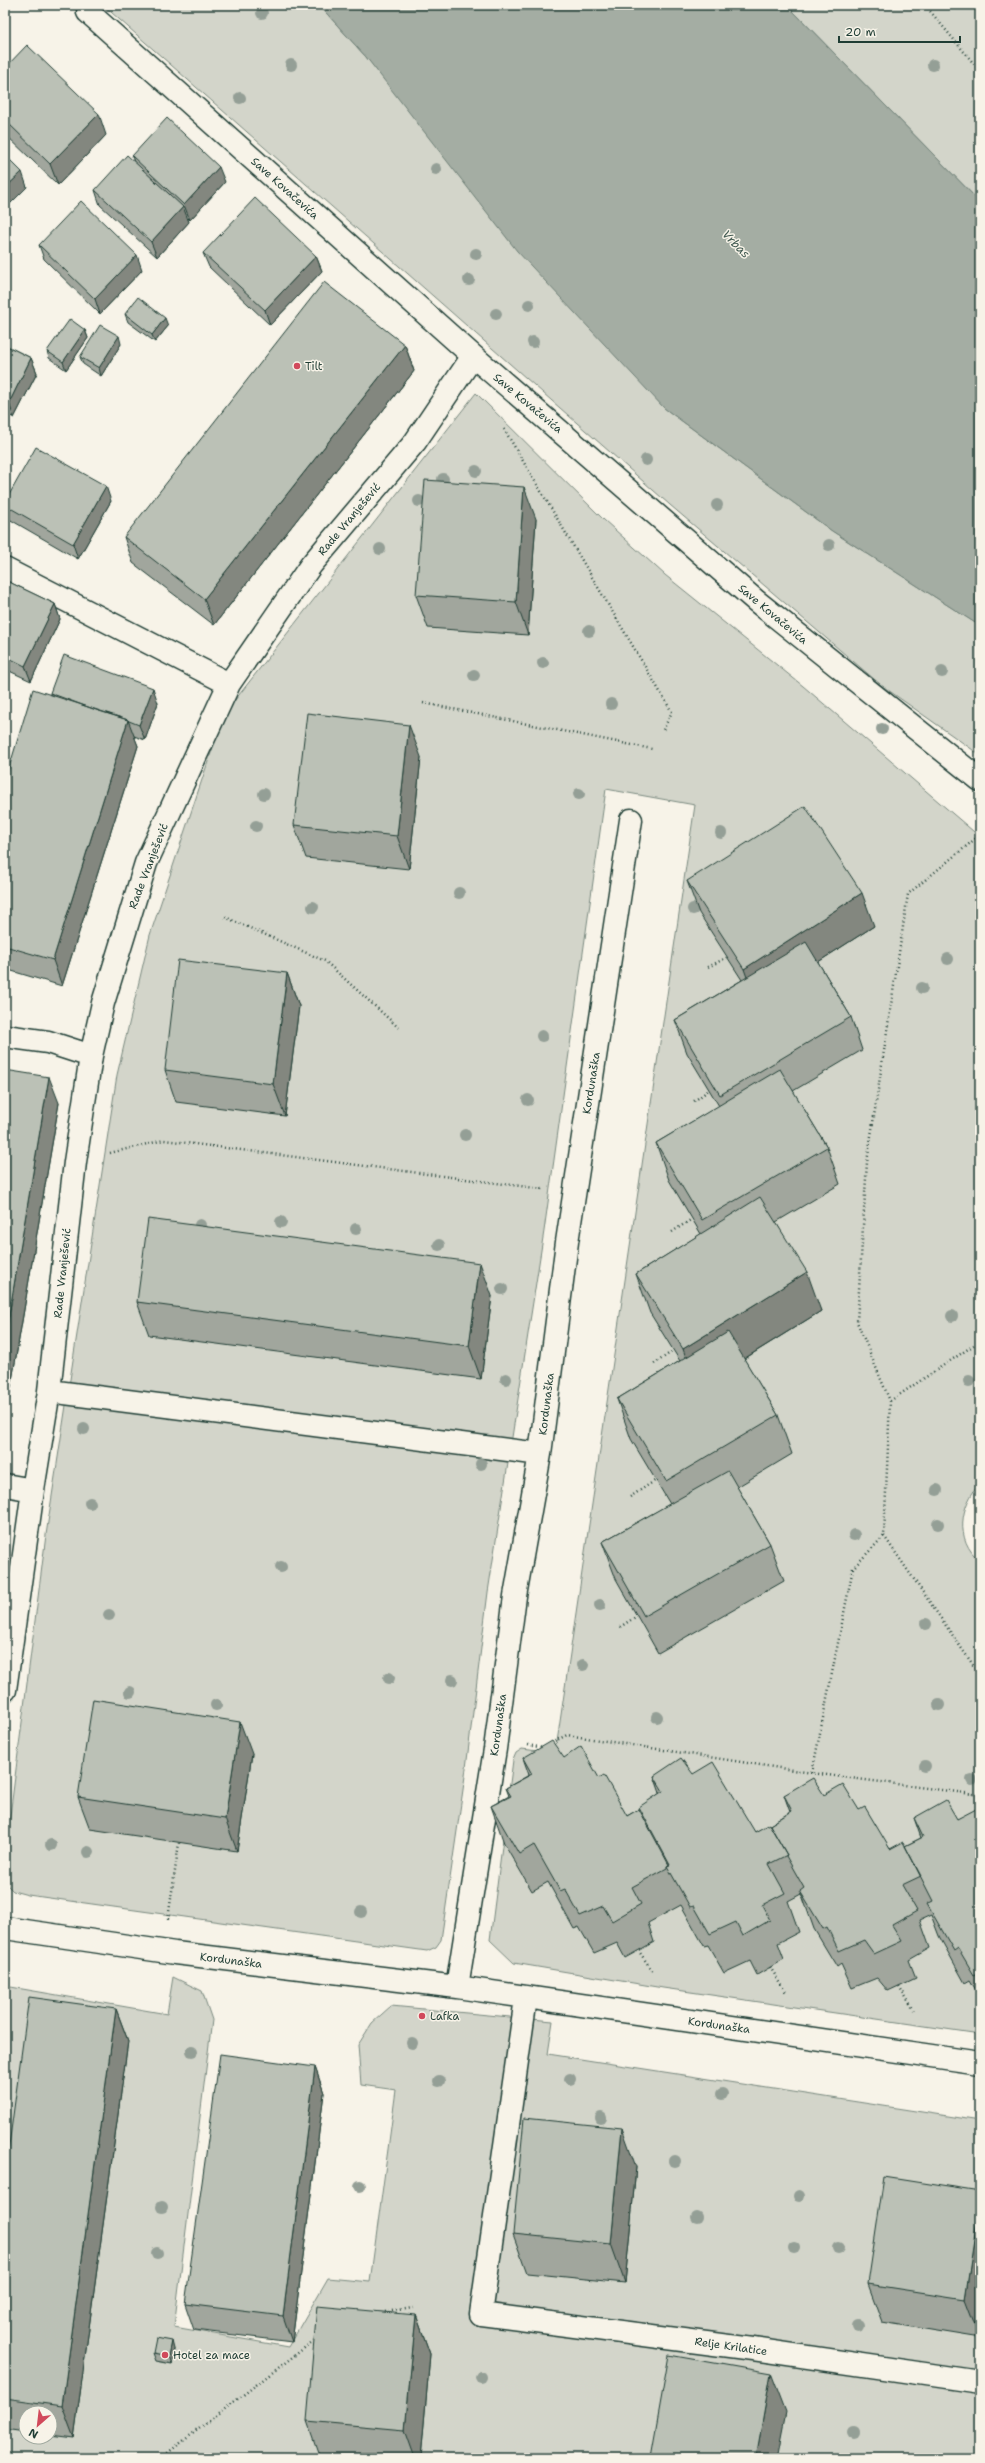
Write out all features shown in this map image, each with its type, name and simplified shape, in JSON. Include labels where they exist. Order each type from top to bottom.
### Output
[{"type":"street","name":"Save Kovačevića","points":[[88,12],[473,356],[755,600],[980,780]]},
{"type":"street","name":"Rade Vranješević","points":[[5,1690],[33,1490],[49,1391],[75,1162],[91,1056],[105,996],[146,863],[229,684],[311,566],[415,442],[473,356]]},
{"type":"street","points":[[5,570],[229,684]]},
{"type":"street","name":"Kordunaška","points":[[458,1988],[495,1749],[515,1596],[540,1454],[574,1192],[631,820]]},
{"type":"street","points":[[5,1036],[48,1042],[91,1056]]},
{"type":"street","points":[[49,1391],[540,1454]]},
{"type":"street","points":[[5,1485],[33,1490]]},
{"type":"street","name":"Kordunaška","points":[[5,1928],[175,1953],[458,1988],[980,2063]]},
{"type":"street","name":"Relje Krilatice","points":[[526,1998],[481,2314],[753,2349],[980,2382]]},
{"type":"path","points":[[926,5],[980,70]]},
{"type":"path","points":[[501,425],[672,712],[662,732]]},
{"type":"path","points":[[424,703],[652,749]]},
{"type":"path","points":[[980,835],[908,894],[867,1162],[857,1322],[890,1401],[884,1536],[980,1675]]},
{"type":"path","points":[[225,917],[325,961],[399,1028]]},
{"type":"path","points":[[708,967],[728,957]]},
{"type":"path","points":[[694,1101],[709,1090]]},
{"type":"path","points":[[75,1162],[164,1140],[455,1179],[574,1192]]},
{"type":"path","points":[[672,1232],[692,1219]]},
{"type":"path","points":[[890,1401],[980,1341]]},
{"type":"path","points":[[654,1364],[673,1351]]},
{"type":"path","points":[[630,1497],[656,1480]]},
{"type":"path","points":[[812,1773],[853,1568],[884,1536]]},
{"type":"path","points":[[620,1627],[637,1616]]},
{"type":"path","points":[[549,1745],[552,1742],[567,1736],[812,1773],[980,1795]]},
{"type":"path","points":[[521,1745],[546,1749]]},
{"type":"path","points":[[168,1922],[179,1842]]},
{"type":"path","points":[[638,1950],[654,1974]]},
{"type":"path","points":[[770,1967],[787,1994]]},
{"type":"path","points":[[899,1986],[914,2010]]},
{"type":"path","points":[[381,2313],[413,2308]]},
{"type":"path","points":[[160,2458],[317,2338]]},
{"type":"shaded area","points":[[103,5],[319,5],[366,57],[664,408],[832,531],[980,626],[980,755],[881,685],[670,505]]},
{"type":"shaded area","points":[[787,5],[980,5],[980,202]]},
{"type":"shaded area","points":[[476,393],[604,520],[665,575],[803,686],[980,837],[980,1483],[973,1492],[964,1512],[963,1533],[966,1543],[980,1561],[980,2034],[663,1988],[514,1963],[490,1940],[513,1760],[516,1753],[522,1749],[546,1752],[557,1742],[695,805],[606,789],[544,1231],[488,1592],[465,1776],[441,1940],[436,1947],[427,1951],[28,1895],[13,1891],[5,1883],[5,1855],[46,1535],[117,1075],[150,935],[224,714]]},
{"type":"shaded area","points":[[173,1977],[202,1991],[212,2020],[174,2327],[288,2347],[328,2278],[370,2282],[396,2090],[361,2085],[358,2045],[372,2023],[391,2006],[553,2021],[548,2054],[980,2121],[980,2458],[5,2458],[5,1986],[167,2014]]},
{"type":"water","name":"Vrbas","points":[[319,5],[787,5],[980,202],[980,626],[832,531],[664,408],[517,251],[366,57]]},
{"type":"building","points":[[27,45],[99,114],[50,164],[5,120],[5,68]]},
{"type":"building","points":[[167,118],[219,167],[184,205],[132,156]]},
{"type":"building","points":[[5,155],[22,172],[5,188]]},
{"type":"building","points":[[127,155],[183,207],[151,242],[95,190]]},
{"type":"building","points":[[255,198],[316,256],[265,310],[203,253]]},
{"type":"building","points":[[81,201],[137,255],[95,299],[39,245]]},
{"type":"building","points":[[324,282],[405,345],[204,599],[124,537]]},
{"type":"building","points":[[138,297],[165,318],[152,335],[125,314]]},
{"type":"building","points":[[70,319],[85,330],[63,362],[47,351]]},
{"type":"building","points":[[100,325],[119,336],[99,368],[80,357]]},
{"type":"building","points":[[5,345],[31,358],[9,403],[5,401]]},
{"type":"building","points":[[36,447],[106,486],[73,544],[5,505],[5,502]]},
{"type":"building","points":[[425,480],[524,487],[516,602],[416,595]]},
{"type":"building","points":[[5,580],[55,604],[25,666],[5,656]]},
{"type":"building","points":[[64,655],[153,688],[139,725],[50,693]]},
{"type":"building","points":[[33,689],[128,720],[53,960],[5,946],[5,781]]},
{"type":"building","points":[[307,713],[409,725],[397,836],[294,825]]},
{"type":"building","points":[[805,806],[862,893],[744,969],[687,881]]},
{"type":"building","points":[[806,942],[851,1017],[720,1095],[675,1020]]},
{"type":"building","points":[[178,960],[287,973],[273,1084],[165,1070]]},
{"type":"building","points":[[780,1069],[827,1147],[702,1220],[656,1143]]},
{"type":"building","points":[[5,1070],[49,1077],[5,1339]]},
{"type":"building","points":[[760,1197],[807,1272],[683,1349],[636,1274]]},
{"type":"building","points":[[148,1219],[480,1263],[469,1346],[137,1302]]},
{"type":"building","points":[[728,1332],[778,1415],[666,1481],[617,1399]]},
{"type":"building","points":[[728,1471],[770,1544],[644,1616],[602,1542]]},
{"type":"building","points":[[93,1699],[240,1722],[225,1819],[78,1797]]},
{"type":"building","points":[[552,1741],[564,1758],[581,1746],[599,1778],[604,1775],[627,1816],[639,1809],[669,1865],[667,1868],[632,1887],[641,1904],[612,1921],[603,1906],[580,1916],[565,1889],[560,1891],[534,1845],[519,1854],[491,1806],[511,1796],[506,1788],[532,1774],[523,1758]]},
{"type":"building","points":[[681,1758],[693,1774],[713,1762],[755,1832],[769,1824],[787,1855],[769,1864],[785,1893],[762,1905],[770,1920],[743,1936],[736,1922],[710,1934],[694,1906],[690,1907],[667,1866],[670,1865],[639,1807],[663,1791],[654,1776]]},
{"type":"building","points":[[813,1778],[824,1795],[843,1784],[859,1810],[865,1807],[890,1849],[903,1842],[921,1876],[902,1885],[917,1911],[892,1925],[902,1941],[874,1954],[864,1940],[839,1951],[827,1927],[823,1929],[800,1891],[804,1888],[770,1825],[792,1811],[784,1795]]},
{"type":"building","points":[[946,1800],[957,1819],[978,1808],[980,1811],[980,1972],[974,1975],[958,1948],[954,1951],[927,1904],[933,1901],[905,1846],[923,1837],[914,1818]]},
{"type":"building","points":[[29,1997],[116,2009],[62,2406],[5,2398],[5,2175]]},
{"type":"building","points":[[220,2054],[315,2067],[283,2316],[185,2304]]},
{"type":"building","points":[[524,2118],[622,2128],[611,2244],[513,2234]]},
{"type":"building","points":[[884,2177],[980,2192],[980,2201],[965,2299],[868,2284]]},
{"type":"building","points":[[317,2306],[416,2315],[405,2430],[307,2421]]},
{"type":"building","points":[[156,2338],[172,2341],[169,2356],[153,2353]]},
{"type":"building","points":[[669,2355],[771,2373],[756,2458],[660,2458],[651,2456]]},
{"type":"place","name":"Tilt","points":[[297,366]]},
{"type":"place","name":"Lafka","points":[[422,2016]]},
{"type":"place","name":"Hotel za mace","points":[[165,2355]]}]
